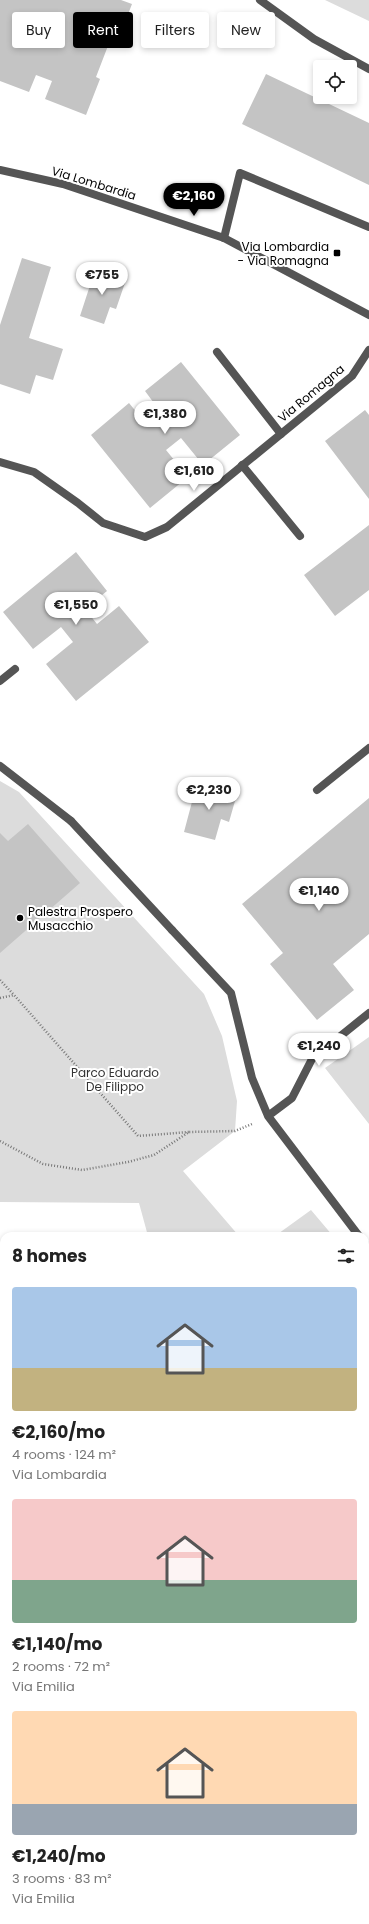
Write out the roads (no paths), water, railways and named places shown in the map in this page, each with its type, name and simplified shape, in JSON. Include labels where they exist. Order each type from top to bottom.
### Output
[{"type":"street","points":[[260,0],[314,39],[369,68]]},
{"type":"street","name":"Via Lombardia","points":[[0,170],[63,184],[224,238],[369,315]]},
{"type":"street","points":[[224,238],[240,173],[369,227]]},
{"type":"street","name":"Via Romagna","points":[[0,462],[34,472],[78,503],[102,523],[145,537],[167,527],[352,376],[369,350]]},
{"type":"street","name":"Via Romagna","points":[[217,352],[281,434]]},
{"type":"street","points":[[242,465],[300,536]]},
{"type":"street","points":[[0,681],[15,669]]},
{"type":"street","points":[[317,790],[369,748]]},
{"type":"street","points":[[0,766],[71,821],[231,993],[252,1078],[268,1116],[356,1232]]},
{"type":"street","points":[[268,1116],[292,1098],[312,1059],[369,1013]]},
{"type":"place","name":"Via Lombardia - Via Romagna","points":[[337,253]]},
{"type":"place","name":"Palestra Prospero Musacchio","points":[[20,918]]},
{"type":"park label","name":"Parco Eduardo De Filippo","points":[[115,1079]]}]
